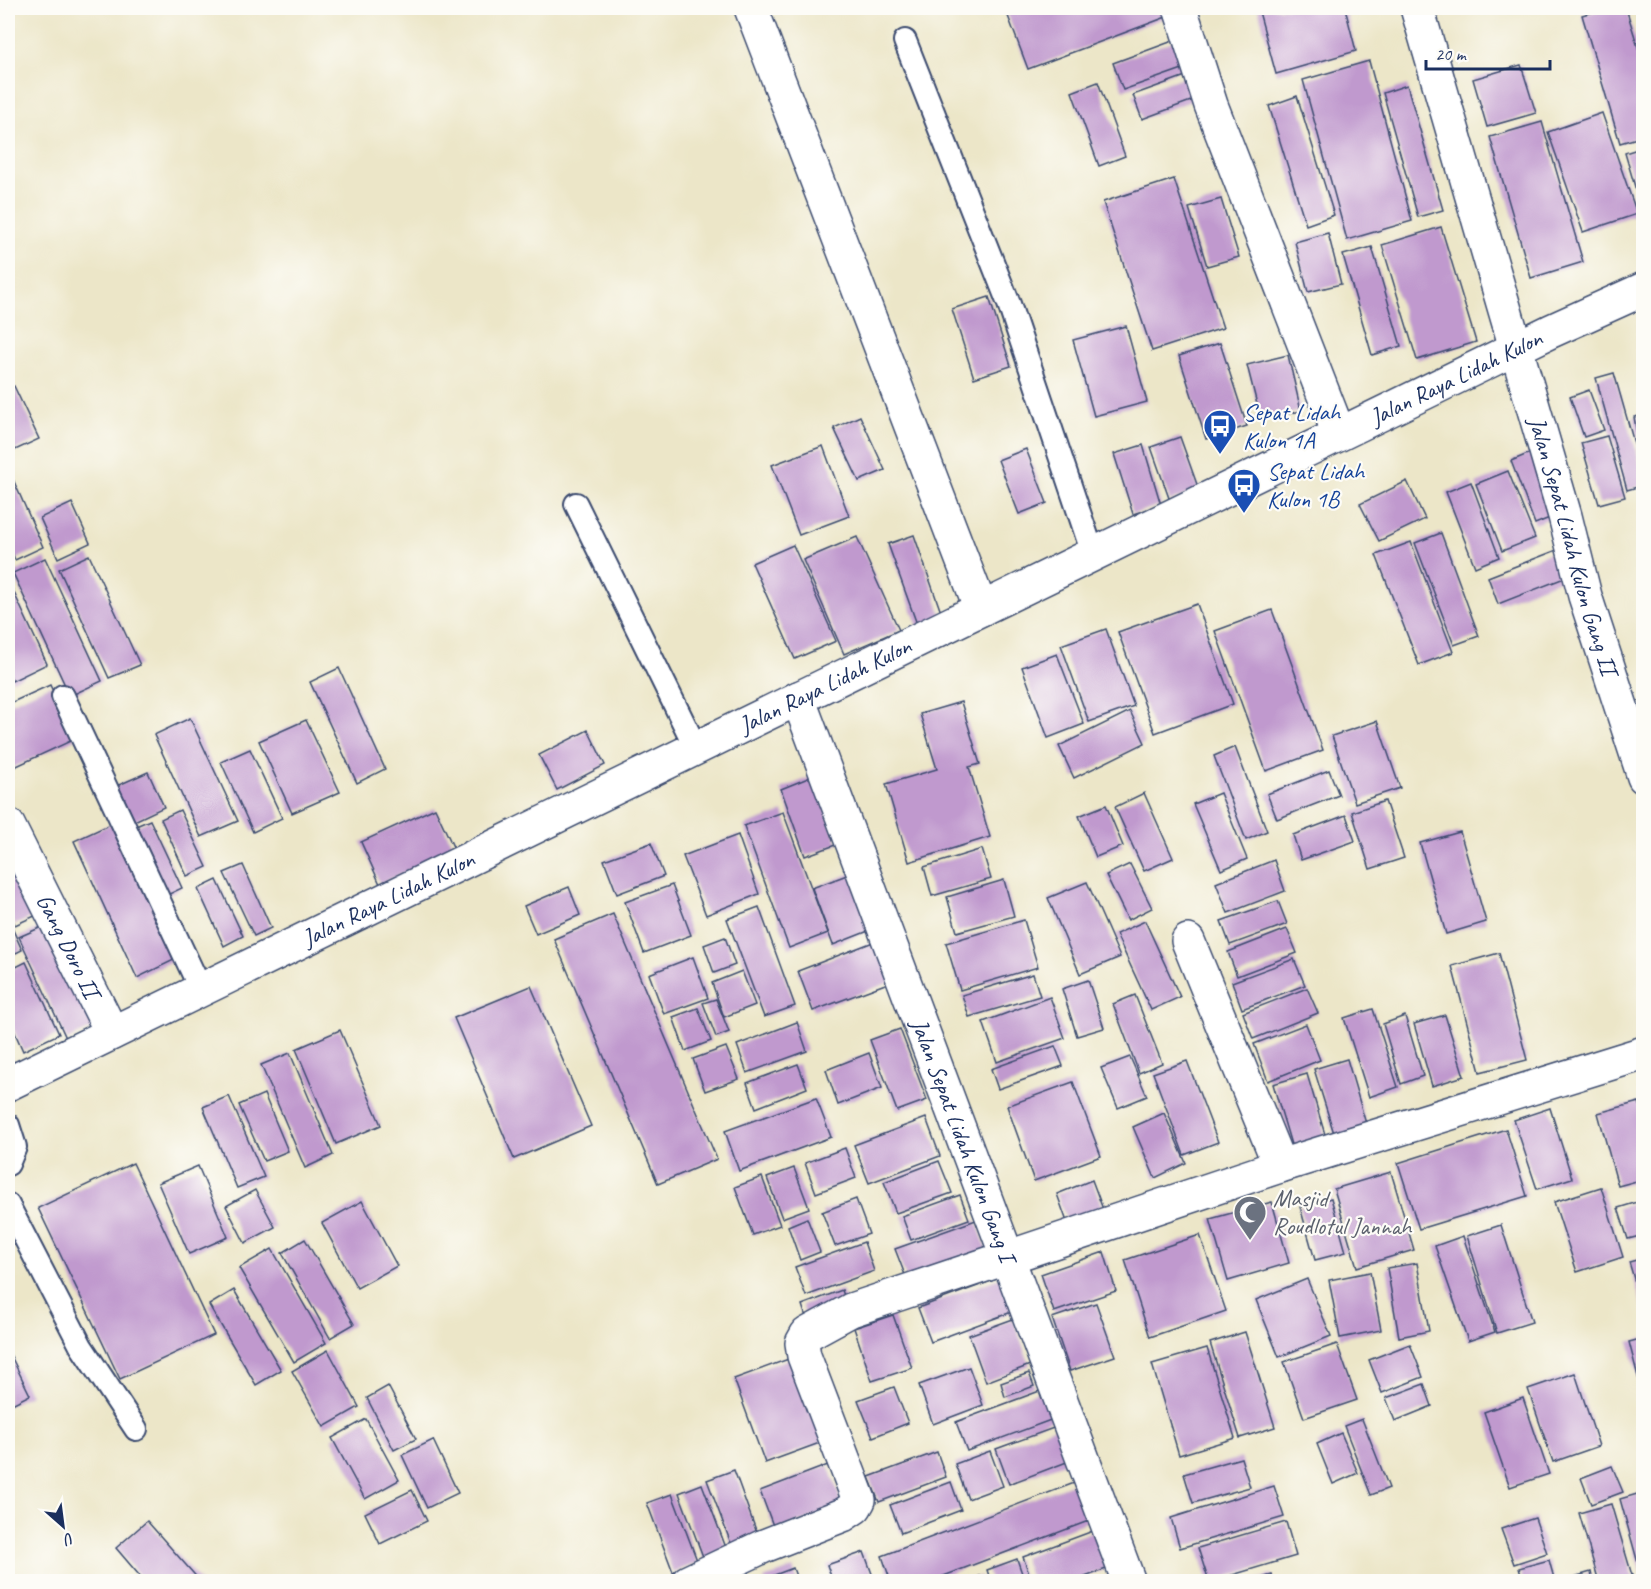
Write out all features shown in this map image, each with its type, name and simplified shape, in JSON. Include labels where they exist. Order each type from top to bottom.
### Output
[{"type":"street","points":[[751,8],[981,609]]},
{"type":"street","points":[[1180,8],[1211,105],[1339,434]]},
{"type":"street","name":"Jalan Sepat Lidah Kulon Gang II","points":[[1417,8],[1565,516],[1585,596],[1644,777]]},
{"type":"street","name":"Jalan Raya Lidah Kulon","points":[[8,1084],[1339,434],[1644,289]]},
{"type":"street","name":"Jalan Sepat Lidah Kulon Gang I","points":[[798,698],[1129,1581]]},
{"type":"street","name":"Gang Doro II","points":[[8,825],[112,1033]]},
{"type":"street","points":[[1188,940],[1280,1166]]},
{"type":"street","points":[[688,1581],[764,1545],[843,1515],[855,1507],[859,1500],[804,1356],[802,1342],[807,1334],[851,1310],[1008,1257],[1280,1166],[1644,1053]]},
{"type":"lane","points":[[905,41],[1009,304],[1093,554]]},
{"type":"lane","points":[[576,504],[696,748]]},
{"type":"lane","points":[[63,696],[201,990]]},
{"type":"lane","points":[[8,1125],[15,1147],[8,1164]]},
{"type":"lane","points":[[8,1205],[81,1346],[136,1429]]},
{"type":"building","points":[[1005,8],[1166,8],[1169,16],[1028,69]]},
{"type":"building","points":[[1258,8],[1345,8],[1356,51],[1276,74]]},
{"type":"building","points":[[1479,8],[1494,8],[1494,9],[1480,12]]},
{"type":"building","points":[[1608,8],[1626,8],[1644,67],[1644,136],[1620,143],[1582,15]]},
{"type":"building","points":[[1181,38],[1191,66],[1123,90],[1113,63]]},
{"type":"building","points":[[1369,61],[1412,221],[1347,240],[1303,80]]},
{"type":"building","points":[[1521,65],[1536,113],[1487,127],[1473,79]]},
{"type":"building","points":[[1191,74],[1199,98],[1142,119],[1133,95]]},
{"type":"building","points":[[1098,82],[1125,156],[1099,166],[1072,92]]},
{"type":"building","points":[[1407,85],[1443,210],[1418,217],[1383,93]]},
{"type":"building","points":[[1297,96],[1334,215],[1306,225],[1269,106]]},
{"type":"building","points":[[1602,113],[1637,214],[1583,232],[1548,132]]},
{"type":"building","points":[[1542,122],[1583,262],[1531,278],[1490,137]]},
{"type":"building","points":[[1644,147],[1644,214],[1643,214],[1625,153]]},
{"type":"building","points":[[1174,179],[1223,328],[1152,351],[1103,202]]},
{"type":"building","points":[[1221,199],[1239,257],[1207,266],[1189,208]]},
{"type":"building","points":[[1441,227],[1476,342],[1417,360],[1382,245]]},
{"type":"building","points":[[1328,233],[1341,284],[1308,292],[1295,242]]},
{"type":"building","points":[[1372,247],[1401,346],[1372,355],[1343,255]]},
{"type":"building","points":[[989,297],[1011,366],[974,378],[952,309]]},
{"type":"building","points":[[1126,326],[1147,402],[1094,416],[1073,340]]},
{"type":"building","points":[[1220,343],[1247,426],[1206,439],[1179,356]]},
{"type":"building","points":[[1288,355],[1301,411],[1261,420],[1247,365]]},
{"type":"building","points":[[1644,358],[1644,378],[1643,378],[1637,361]]},
{"type":"building","points":[[1614,373],[1644,478],[1644,485],[1627,490],[1596,378]]},
{"type":"building","points":[[14,386],[39,439],[13,451],[8,439],[8,390]]},
{"type":"building","points":[[1589,390],[1604,430],[1584,437],[1570,397]]},
{"type":"building","points":[[1644,415],[1644,461],[1642,461],[1634,417]]},
{"type":"building","points":[[860,416],[885,470],[859,481],[834,428]]},
{"type":"building","points":[[1607,436],[1625,497],[1599,504],[1581,443]]},
{"type":"building","points":[[1180,437],[1199,490],[1170,501],[1151,447]]},
{"type":"building","points":[[1143,445],[1161,505],[1133,514],[1114,454]]},
{"type":"building","points":[[823,446],[849,516],[799,535],[772,465]]},
{"type":"building","points":[[1026,449],[1047,503],[1019,514],[998,460]]},
{"type":"building","points":[[1535,451],[1559,514],[1535,524],[1511,461]]},
{"type":"building","points":[[8,468],[43,547],[15,560],[8,543]]},
{"type":"building","points":[[1508,471],[1535,538],[1502,551],[1476,484]]},
{"type":"building","points":[[1407,481],[1425,519],[1379,541],[1360,504]]},
{"type":"building","points":[[1471,482],[1499,557],[1475,567],[1446,492]]},
{"type":"building","points":[[72,503],[90,543],[58,558],[40,518]]},
{"type":"building","points":[[1441,533],[1479,636],[1454,645],[1415,543]]},
{"type":"building","points":[[914,535],[943,618],[918,627],[888,544]]},
{"type":"building","points":[[857,537],[899,630],[844,654],[803,560]]},
{"type":"building","points":[[1411,542],[1453,652],[1419,665],[1376,555]]},
{"type":"building","points":[[793,545],[836,641],[795,659],[752,563]]},
{"type":"building","points":[[1562,548],[1572,575],[1498,604],[1488,577]]},
{"type":"building","points":[[89,555],[140,665],[109,678],[59,569]]},
{"type":"building","points":[[45,558],[102,681],[70,696],[13,573]]},
{"type":"building","points":[[10,584],[47,664],[12,681],[8,670],[8,586]]},
{"type":"building","points":[[1197,604],[1233,704],[1155,733],[1118,632]]},
{"type":"building","points":[[1272,610],[1323,750],[1266,771],[1215,631]]},
{"type":"building","points":[[1106,629],[1134,706],[1089,722],[1061,645]]},
{"type":"building","points":[[1057,654],[1084,724],[1048,738],[1022,667]]},
{"type":"building","points":[[339,668],[385,769],[357,783],[310,682]]},
{"type":"building","points":[[50,685],[75,739],[8,770],[8,704]]},
{"type":"building","points":[[961,702],[980,764],[969,767],[990,837],[909,862],[886,784],[937,769],[920,714]]},
{"type":"building","points":[[1130,711],[1145,743],[1074,778],[1059,746]]},
{"type":"building","points":[[190,718],[238,821],[201,837],[154,735]]},
{"type":"building","points":[[306,720],[340,792],[292,813],[259,741]]},
{"type":"building","points":[[1377,721],[1400,788],[1355,803],[1332,736]]},
{"type":"building","points":[[588,730],[605,765],[557,790],[539,755]]},
{"type":"building","points":[[1235,747],[1267,831],[1246,840],[1214,756]]},
{"type":"building","points":[[250,749],[282,818],[253,832],[221,762]]},
{"type":"building","points":[[1329,770],[1339,795],[1277,819],[1267,794]]},
{"type":"building","points":[[148,772],[164,807],[126,825],[110,789]]},
{"type":"building","points":[[813,776],[838,844],[805,856],[781,789]]},
{"type":"building","points":[[1144,793],[1173,858],[1144,871],[1115,807]]},
{"type":"building","points":[[1220,793],[1247,859],[1221,870],[1193,804]]},
{"type":"building","points":[[1385,801],[1404,858],[1370,869],[1352,812]]},
{"type":"building","points":[[1106,805],[1123,846],[1096,857],[1079,816]]},
{"type":"building","points":[[435,808],[454,849],[380,884],[361,842]]},
{"type":"building","points":[[180,810],[207,867],[187,876],[161,819]]},
{"type":"building","points":[[783,812],[828,933],[789,948],[744,826]]},
{"type":"building","points":[[1346,815],[1355,841],[1301,860],[1293,835]]},
{"type":"building","points":[[150,820],[182,888],[161,898],[129,829]]},
{"type":"building","points":[[115,822],[178,958],[137,978],[74,841]]},
{"type":"building","points":[[1460,832],[1486,922],[1446,934],[1420,843]]},
{"type":"building","points":[[738,835],[759,894],[706,915],[683,856]]},
{"type":"building","points":[[8,838],[46,911],[15,925],[8,909]]},
{"type":"building","points":[[651,843],[664,876],[617,894],[604,860]]},
{"type":"building","points":[[982,849],[991,879],[932,896],[924,867]]},
{"type":"building","points":[[1274,860],[1285,891],[1228,913],[1216,883]]},
{"type":"building","points":[[1130,864],[1152,908],[1128,920],[1106,875]]},
{"type":"building","points":[[243,865],[271,928],[254,936],[224,873]]},
{"type":"building","points":[[855,872],[876,928],[833,945],[812,888]]},
{"type":"building","points":[[217,880],[243,936],[224,946],[198,889]]},
{"type":"building","points":[[1004,880],[1014,916],[957,932],[947,897]]},
{"type":"building","points":[[1087,882],[1120,957],[1080,974],[1048,898]]},
{"type":"building","points":[[672,885],[691,935],[644,953],[625,902]]},
{"type":"building","points":[[569,887],[580,915],[536,934],[524,906]]},
{"type":"building","points":[[1278,901],[1287,924],[1230,945],[1221,921]]},
{"type":"building","points":[[759,907],[795,1006],[764,1017],[727,919]]},
{"type":"building","points":[[613,914],[717,1159],[658,1184],[554,939]]},
{"type":"building","points":[[8,919],[22,950],[8,957]]},
{"type":"building","points":[[1024,920],[1038,967],[960,990],[946,943]]},
{"type":"building","points":[[1145,921],[1180,997],[1151,1010],[1116,934]]},
{"type":"building","points":[[53,922],[100,1025],[67,1040],[19,937]]},
{"type":"building","points":[[1287,929],[1297,953],[1237,976],[1228,952]]},
{"type":"building","points":[[725,937],[735,965],[714,973],[704,945]]},
{"type":"building","points":[[881,939],[896,980],[813,1011],[798,971]]},
{"type":"building","points":[[1499,953],[1527,1060],[1480,1072],[1452,966]]},
{"type":"building","points":[[693,957],[708,998],[664,1014],[649,974]]},
{"type":"building","points":[[1294,959],[1305,985],[1242,1009],[1232,982]]},
{"type":"building","points":[[26,962],[59,1034],[23,1051],[8,1017],[8,971]]},
{"type":"building","points":[[742,971],[755,1005],[724,1017],[712,983]]},
{"type":"building","points":[[1033,974],[1040,996],[969,1017],[962,995]]},
{"type":"building","points":[[1088,980],[1104,1028],[1077,1036],[1062,989]]},
{"type":"building","points":[[531,986],[591,1126],[514,1159],[454,1018]]},
{"type":"building","points":[[1307,988],[1318,1013],[1253,1039],[1243,1013]]},
{"type":"building","points":[[1135,995],[1162,1063],[1139,1073],[1113,1004]]},
{"type":"building","points":[[1050,997],[1065,1038],[997,1062],[983,1022]]},
{"type":"building","points":[[716,999],[729,1032],[716,1037],[703,1003]]},
{"type":"building","points":[[698,1008],[711,1041],[685,1051],[673,1017]]},
{"type":"building","points":[[1373,1009],[1398,1087],[1369,1097],[1344,1018]]},
{"type":"building","points":[[1445,1015],[1464,1076],[1432,1086],[1414,1024]]},
{"type":"building","points":[[1405,1016],[1423,1076],[1401,1084],[1383,1024]]},
{"type":"building","points":[[797,1022],[807,1051],[747,1073],[737,1045]]},
{"type":"building","points":[[1306,1024],[1320,1060],[1268,1081],[1254,1044]]},
{"type":"building","points":[[900,1029],[927,1100],[897,1111],[870,1040]]},
{"type":"building","points":[[340,1030],[381,1125],[336,1144],[296,1049]]},
{"type":"building","points":[[1055,1046],[1063,1066],[998,1089],[991,1069]]},
{"type":"building","points":[[726,1047],[739,1079],[705,1091],[693,1059]]},
{"type":"building","points":[[8,1050],[14,1064],[8,1067]]},
{"type":"building","points":[[290,1053],[333,1155],[305,1168],[261,1065]]},
{"type":"building","points":[[869,1053],[882,1088],[838,1105],[826,1070]]},
{"type":"building","points":[[1130,1057],[1147,1096],[1118,1108],[1101,1068]]},
{"type":"building","points":[[1347,1059],[1369,1134],[1337,1143],[1314,1069]]},
{"type":"building","points":[[1187,1061],[1218,1142],[1184,1155],[1153,1073]]},
{"type":"building","points":[[798,1064],[807,1088],[756,1108],[747,1083]]},
{"type":"building","points":[[1307,1074],[1329,1148],[1295,1158],[1273,1084]]},
{"type":"building","points":[[1073,1082],[1101,1156],[1034,1181],[1007,1106]]},
{"type":"building","points":[[264,1094],[288,1151],[264,1161],[239,1105]]},
{"type":"building","points":[[229,1096],[264,1177],[237,1188],[203,1107]]},
{"type":"building","points":[[816,1098],[831,1137],[739,1171],[725,1131]]},
{"type":"building","points":[[1639,1102],[1644,1117],[1644,1179],[1618,1186],[1598,1113]]},
{"type":"building","points":[[1550,1108],[1572,1178],[1537,1189],[1514,1120]]},
{"type":"building","points":[[1164,1113],[1186,1163],[1155,1178],[1133,1127]]},
{"type":"building","points":[[926,1118],[940,1156],[869,1183],[854,1145]]},
{"type":"building","points":[[1506,1129],[1527,1196],[1419,1229],[1398,1163]]},
{"type":"building","points":[[845,1148],[856,1178],[816,1193],[805,1163]]},
{"type":"building","points":[[939,1161],[952,1193],[896,1213],[884,1182]]},
{"type":"building","points":[[133,1163],[214,1335],[120,1379],[38,1208]]},
{"type":"building","points":[[198,1166],[228,1237],[189,1254],[158,1183]]},
{"type":"building","points":[[794,1168],[809,1208],[782,1218],[767,1178]]},
{"type":"building","points":[[1391,1172],[1414,1250],[1357,1267],[1334,1189]]},
{"type":"building","points":[[762,1177],[780,1225],[753,1235],[735,1187]]},
{"type":"building","points":[[1092,1180],[1107,1220],[1071,1233],[1057,1194]]},
{"type":"building","points":[[1601,1187],[1623,1257],[1577,1272],[1554,1202]]},
{"type":"building","points":[[255,1190],[275,1227],[245,1243],[226,1206]]},
{"type":"building","points":[[960,1195],[969,1219],[911,1240],[902,1216]]},
{"type":"building","points":[[1331,1198],[1346,1252],[1315,1260],[1300,1207]]},
{"type":"building","points":[[856,1199],[869,1234],[835,1246],[822,1212]]},
{"type":"building","points":[[1644,1200],[1644,1235],[1628,1239],[1618,1208]]},
{"type":"building","points":[[362,1201],[397,1266],[357,1288],[322,1223]]},
{"type":"building","name":"Masjid Roudlotul Jannah","points":[[1272,1202],[1289,1263],[1228,1281],[1210,1219]]},
{"type":"building","points":[[807,1218],[820,1252],[800,1260],[788,1226]]},
{"type":"building","points":[[976,1220],[987,1250],[907,1280],[895,1249]]},
{"type":"building","points":[[1501,1225],[1532,1322],[1497,1333],[1467,1236]]},
{"type":"building","points":[[1200,1235],[1226,1311],[1150,1337],[1125,1260]]},
{"type":"building","points":[[1463,1236],[1495,1332],[1468,1341],[1435,1246]]},
{"type":"building","points":[[305,1239],[354,1324],[330,1338],[282,1253]]},
{"type":"building","points":[[864,1242],[874,1271],[806,1296],[795,1267]]},
{"type":"building","points":[[272,1249],[326,1343],[294,1362],[239,1268]]},
{"type":"building","points":[[1104,1252],[1116,1291],[1054,1312],[1041,1274]]},
{"type":"building","points":[[1644,1258],[1644,1309],[1643,1309],[1629,1262]]},
{"type":"building","points":[[1417,1263],[1429,1331],[1399,1337],[1387,1268]]},
{"type":"building","points":[[1370,1272],[1381,1330],[1340,1338],[1329,1280]]},
{"type":"building","points":[[1005,1276],[1017,1310],[931,1342],[918,1308]]},
{"type":"building","points":[[1307,1279],[1331,1336],[1279,1357],[1256,1300]]},
{"type":"building","points":[[234,1290],[281,1370],[256,1385],[209,1305]]},
{"type":"building","points":[[842,1290],[848,1308],[808,1323],[802,1305]]},
{"type":"building","points":[[1096,1303],[1115,1356],[1070,1371],[1052,1318]]},
{"type":"building","points":[[893,1315],[912,1368],[872,1381],[854,1328]]},
{"type":"building","points":[[1013,1319],[1030,1365],[986,1382],[969,1335]]},
{"type":"building","points":[[1245,1332],[1275,1427],[1240,1438],[1210,1343]]},
{"type":"building","points":[[1644,1338],[1644,1396],[1643,1396],[1629,1342]]},
{"type":"building","points":[[1337,1344],[1357,1400],[1304,1418],[1284,1362]]},
{"type":"building","points":[[1410,1344],[1423,1377],[1382,1393],[1369,1360]]},
{"type":"building","points":[[1207,1348],[1235,1438],[1179,1455],[1152,1364]]},
{"type":"building","points":[[8,1350],[30,1395],[8,1406]]},
{"type":"building","points":[[328,1350],[359,1407],[324,1427],[292,1371]]},
{"type":"building","points":[[794,1357],[825,1441],[765,1463],[734,1379]]},
{"type":"building","points":[[969,1367],[983,1405],[933,1424],[919,1385]]},
{"type":"building","points":[[1029,1373],[1034,1386],[1005,1397],[1001,1383]]},
{"type":"building","points":[[1575,1373],[1599,1446],[1553,1462],[1528,1389]]},
{"type":"building","points":[[1424,1384],[1432,1406],[1395,1421],[1386,1398]]},
{"type":"building","points":[[388,1386],[416,1439],[394,1450],[367,1398]]},
{"type":"building","points":[[894,1387],[908,1423],[873,1437],[858,1400]]},
{"type":"building","points":[[1045,1389],[1056,1418],[967,1451],[956,1422]]},
{"type":"building","points":[[1523,1398],[1549,1474],[1510,1487],[1484,1412]]},
{"type":"building","points":[[366,1419],[399,1480],[365,1499],[332,1438]]},
{"type":"building","points":[[1362,1419],[1389,1488],[1371,1495],[1344,1426]]},
{"type":"building","points":[[1059,1426],[1072,1460],[1009,1484],[996,1449]]},
{"type":"building","points":[[1341,1433],[1358,1473],[1333,1484],[1317,1444]]},
{"type":"building","points":[[433,1440],[458,1493],[427,1508],[402,1455]]},
{"type":"building","points":[[990,1451],[1003,1486],[968,1499],[955,1464]]},
{"type":"building","points":[[937,1452],[946,1477],[879,1502],[869,1477]]},
{"type":"building","points":[[1241,1458],[1250,1487],[1193,1503],[1184,1474]]},
{"type":"building","points":[[828,1465],[843,1506],[775,1531],[760,1491]]},
{"type":"building","points":[[1612,1466],[1623,1492],[1591,1504],[1581,1478]]},
{"type":"building","points":[[734,1470],[761,1544],[735,1554],[707,1480]]},
{"type":"building","points":[[951,1482],[961,1510],[901,1533],[890,1505]]},
{"type":"building","points":[[1077,1482],[1091,1520],[928,1582],[891,1582],[882,1556]]},
{"type":"building","points":[[702,1484],[728,1553],[705,1562],[679,1493]]},
{"type":"building","points":[[1274,1486],[1284,1517],[1180,1548],[1171,1518]]},
{"type":"building","points":[[412,1490],[427,1521],[380,1544],[365,1513]]},
{"type":"building","points":[[1644,1492],[1644,1581],[1643,1581],[1620,1499]]},
{"type":"building","points":[[672,1494],[698,1563],[673,1572],[647,1503]]},
{"type":"building","points":[[1611,1504],[1634,1582],[1599,1582],[1579,1513]]},
{"type":"building","points":[[1535,1518],[1547,1553],[1514,1564],[1501,1529]]},
{"type":"building","points":[[147,1521],[201,1582],[145,1582],[116,1548]]},
{"type":"building","points":[[1286,1522],[1296,1556],[1209,1582],[1198,1548]]},
{"type":"building","points":[[1093,1531],[1106,1569],[1072,1582],[1032,1582],[1023,1557]]},
{"type":"building","points":[[864,1552],[875,1582],[833,1582],[827,1565]]},
{"type":"building","points":[[1017,1559],[1025,1582],[991,1582],[987,1570]]},
{"type":"building","points":[[1549,1560],[1555,1582],[1523,1582],[1519,1568]]},
{"type":"building","points":[[793,1568],[798,1582],[765,1582],[764,1579]]},
{"type":"building","points":[[1591,1572],[1593,1582],[1560,1581]]},
{"type":"building","points":[[1110,1575],[1112,1582],[1094,1582]]},
{"type":"building","points":[[1272,1575],[1274,1582],[1251,1582],[1251,1581]]},
{"type":"building","points":[[980,1576],[982,1582],[966,1582],[966,1581]]},
{"type":"place","name":"Sepat Lidah Kulon 1A","points":[[1220,455]]},
{"type":"place","name":"Sepat Lidah Kulon 1B","points":[[1244,514]]},
{"type":"place","name":"Masjid Roudlotul Jannah","points":[[1250,1241]]}]
